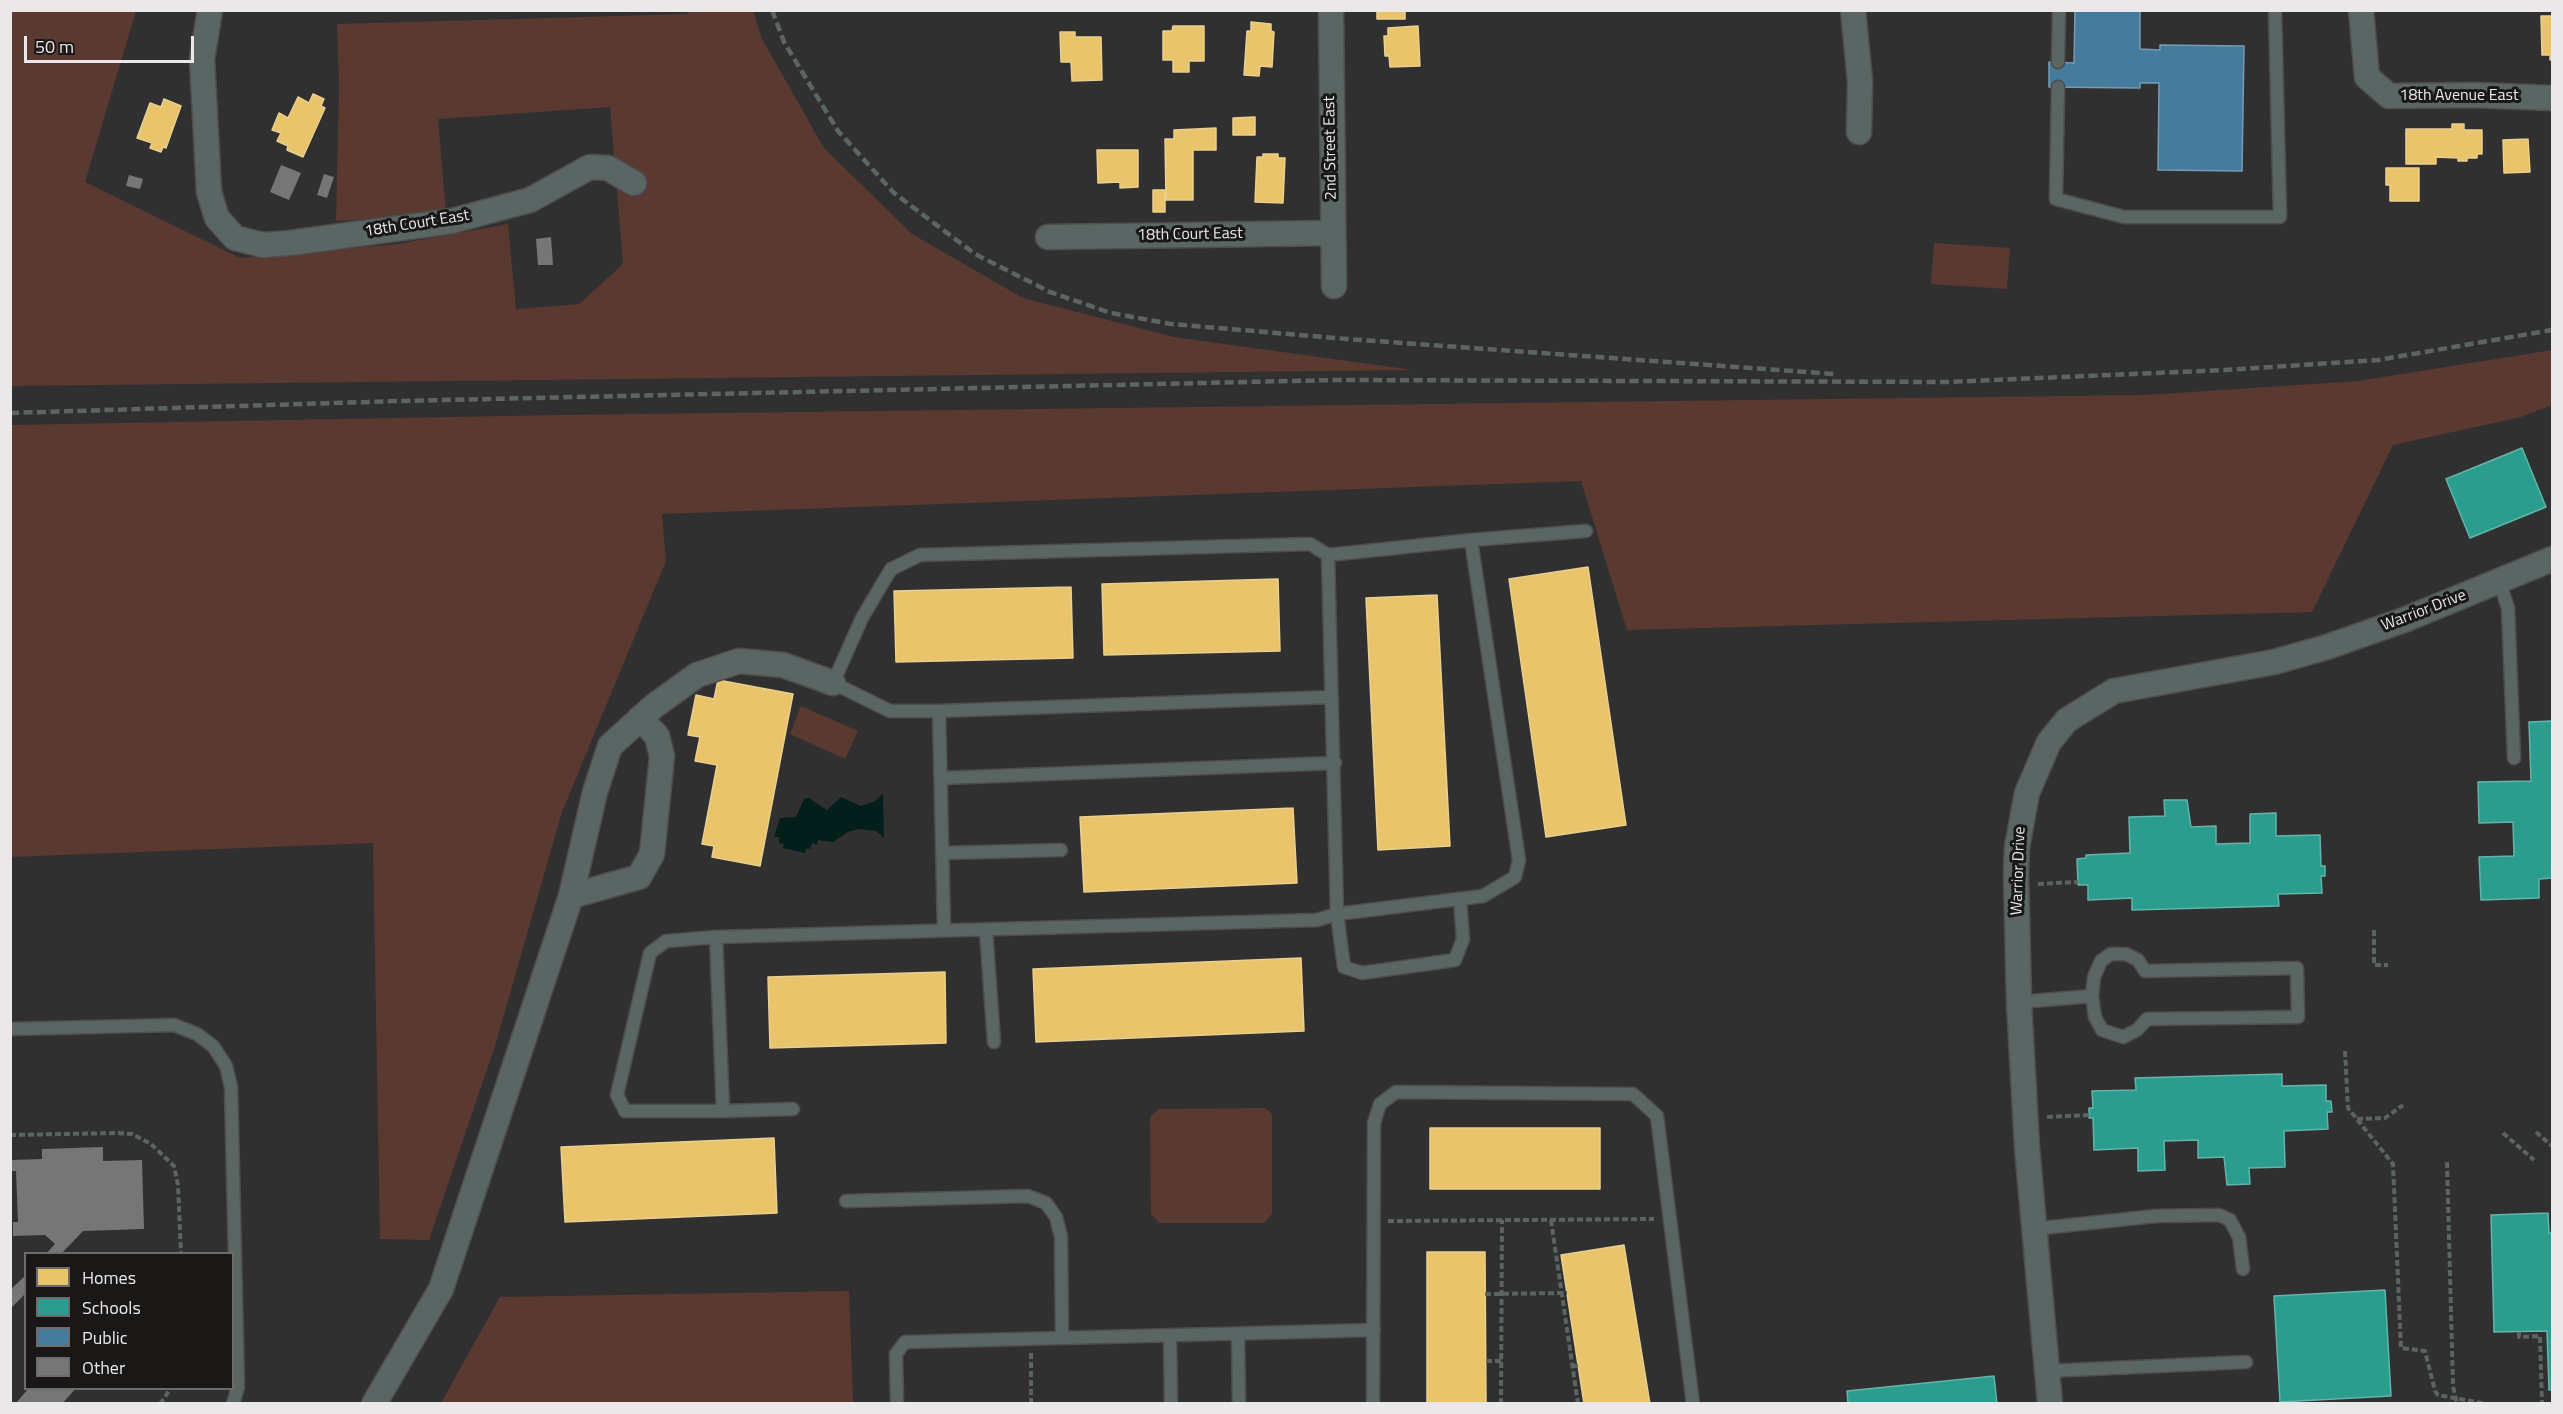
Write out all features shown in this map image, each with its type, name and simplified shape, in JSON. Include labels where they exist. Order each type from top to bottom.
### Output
[{"type":"street","name":"18th Court East","points":[[210,10],[202,59],[209,192],[217,218],[235,238],[263,245],[290,243],[452,221],[530,200],[590,167],[608,168],[634,183]]},
{"type":"street","name":"2nd Street East","points":[[1331,10],[1334,286]]},
{"type":"street","points":[[1853,10],[1860,81],[1859,132]]},
{"type":"street","name":"18th Avenue East","points":[[2361,10],[2367,77],[2389,96],[2474,95],[2553,98]]},
{"type":"street","name":"18th Court East","points":[[1048,237],[1333,233]]},
{"type":"street","name":"Warrior Drive","points":[[2050,1404],[2025,1118],[2019,1002],[2017,885],[2021,819],[2036,767],[2049,742],[2067,720],[2114,691],[2274,662],[2327,647],[2553,559]]},
{"type":"street","points":[[374,1404],[441,1289],[571,896],[595,792],[610,746],[640,718],[697,675],[739,661],[783,665],[833,683]]},
{"type":"street","points":[[571,896],[639,877],[652,854],[662,756],[657,736],[640,718]]},
{"type":"lane","points":[[2058,62],[2059,10]]},
{"type":"lane","points":[[2058,87],[2056,199],[2124,217],[2280,217],[2275,10]]},
{"type":"lane","points":[[1332,697],[890,711],[833,683],[862,618],[891,569],[920,555],[1311,544],[1328,555],[1586,531]]},
{"type":"lane","points":[[793,1109],[625,1111],[617,1095],[650,954],[666,941],[716,937],[1317,920],[1337,914],[1483,896],[1515,877],[1519,860],[1471,540]]},
{"type":"lane","points":[[1328,555],[1337,914],[1344,967],[1362,974],[1455,960],[1464,939],[1460,899]]},
{"type":"lane","points":[[2499,581],[2508,608],[2514,758]]},
{"type":"lane","points":[[939,711],[943,778],[944,930]]},
{"type":"lane","points":[[943,778],[1335,763]]},
{"type":"lane","points":[[944,853],[1061,850]]},
{"type":"lane","points":[[986,930],[994,1042]]},
{"type":"lane","points":[[716,937],[723,1111]]},
{"type":"lane","points":[[2111,954],[2126,954],[2138,960],[2145,971],[2297,968],[2298,1017],[2147,1019],[2137,1030],[2123,1037],[2102,1030],[2095,1017],[2092,996],[2094,977],[2101,961],[2111,954]]},
{"type":"lane","points":[[2019,1002],[2092,996]]},
{"type":"lane","points":[[10,1029],[174,1025],[197,1034],[213,1046],[226,1066],[231,1088],[238,1387],[233,1404]]},
{"type":"lane","points":[[1373,1404],[1374,1123],[1380,1104],[1396,1092],[1633,1094],[1657,1116],[1693,1404]]},
{"type":"lane","points":[[846,1201],[1028,1196],[1046,1203],[1056,1217],[1061,1237],[1062,1338]]},
{"type":"lane","points":[[2033,1229],[2156,1216],[2219,1215],[2230,1220],[2239,1237],[2243,1269]]},
{"type":"lane","points":[[897,1404],[896,1354],[905,1342],[1374,1330]]},
{"type":"lane","points":[[1238,1335],[1239,1404]]},
{"type":"lane","points":[[1170,1336],[1171,1404]]},
{"type":"lane","points":[[2047,1371],[2246,1362]]},
{"type":"path","points":[[2017,885],[2078,882]]},
{"type":"path","points":[[2374,930],[2374,965],[2388,965]]},
{"type":"path","points":[[2345,1051],[2348,1108],[2393,1164],[2401,1348],[2425,1351],[2435,1391],[2443,1397],[2455,1396],[2487,1404]]},
{"type":"path","points":[[2357,1119],[2385,1118],[2403,1105]]},
{"type":"path","points":[[2025,1118],[2089,1115]]},
{"type":"path","points":[[2536,1132],[2553,1146]]},
{"type":"path","points":[[10,1135],[118,1133],[132,1134],[151,1144],[174,1166],[178,1185],[181,1252]]},
{"type":"path","points":[[2503,1133],[2535,1160]]},
{"type":"path","points":[[2447,1162],[2457,1404]]},
{"type":"path","points":[[1374,1221],[1670,1219]]},
{"type":"path","points":[[1501,1404],[1502,1220]]},
{"type":"path","points":[[1551,1220],[1564,1293],[1578,1404]]},
{"type":"path","points":[[1485,1294],[1564,1293]]},
{"type":"path","points":[[2519,1332],[2519,1337],[2540,1336],[2542,1404]]},
{"type":"path","points":[[1030,1339],[1031,1404]]},
{"type":"path","points":[[1486,1360],[1501,1360]]},
{"type":"path","points":[[1572,1366],[1578,1366]]},
{"type":"path","points":[[160,1404],[170,1390]]},
{"type":"shaded area","points":[[689,10],[753,11],[762,39],[824,148],[912,234],[1023,298],[1174,337],[1413,370],[11,386],[10,11],[136,11],[85,182],[240,258],[398,244],[508,224],[516,309],[579,304],[623,264],[610,107],[438,119],[446,214],[336,221],[339,87],[337,24],[688,14]]},
{"type":"shaded area","points":[[1934,243],[2010,248],[2007,289],[1931,284]]},
{"type":"shaded area","points":[[2552,350],[2552,405],[2521,417],[2393,445],[2312,612],[1627,630],[1581,481],[662,514],[666,561],[562,812],[495,1046],[429,1240],[380,1239],[373,843],[11,857],[11,425],[561,415],[2146,395],[2358,381]]},
{"type":"shaded area","points":[[801,706],[858,731],[845,759],[790,734]]},
{"type":"shaded area","points":[[883,794],[884,838],[876,831],[858,829],[848,832],[833,842],[818,840],[817,845],[812,843],[810,849],[806,848],[805,853],[783,848],[784,844],[779,843],[779,837],[774,837],[780,818],[796,817],[804,799],[809,798],[827,810],[841,797],[861,806],[875,801]]},
{"type":"shaded area","points":[[1265,1108],[1272,1114],[1272,1214],[1264,1223],[1159,1223],[1151,1214],[1150,1117],[1159,1109]]},
{"type":"shaded area","points":[[849,1291],[853,1403],[441,1403],[500,1297]]},
{"type":"building: Homes","points":[[1377,10],[1405,10],[1405,19],[1377,19]]},
{"type":"building: Homes","points":[[2541,16],[2552,16],[2552,59],[2550,60],[2550,55],[2542,55]]},
{"type":"building: Homes","points":[[1251,22],[1271,24],[1271,31],[1274,32],[1272,67],[1260,66],[1259,76],[1244,75],[1247,31],[1251,31]]},
{"type":"building: Homes","points":[[1173,26],[1204,26],[1204,61],[1189,61],[1189,72],[1173,72],[1173,60],[1163,60],[1163,31],[1172,31]]},
{"type":"building: Homes","points":[[1418,26],[1420,66],[1390,67],[1389,56],[1385,56],[1384,36],[1388,36],[1388,28]]},
{"type":"building: Homes","points":[[1060,32],[1075,32],[1075,37],[1101,37],[1102,80],[1072,81],[1071,62],[1061,62]]},
{"type":"building: Homes","points":[[313,94],[324,99],[321,106],[325,108],[303,157],[287,150],[288,146],[277,141],[281,133],[272,130],[279,113],[288,118],[298,97],[309,103]]},
{"type":"building: Homes","points":[[164,99],[181,106],[166,148],[163,147],[161,152],[150,148],[152,143],[137,138],[150,103],[161,107]]},
{"type":"building: Homes","points":[[1255,117],[1255,135],[1233,135],[1233,118]]},
{"type":"building: Homes","points":[[2452,124],[2464,124],[2464,130],[2482,130],[2482,154],[2477,154],[2477,158],[2467,158],[2467,161],[2458,161],[2458,158],[2436,157],[2436,164],[2406,164],[2406,129],[2452,129]]},
{"type":"building: Homes","points":[[1216,128],[1216,150],[1193,150],[1193,200],[1166,200],[1165,139],[1174,139],[1174,130]]},
{"type":"building: Homes","points":[[2528,139],[2530,172],[2504,173],[2503,140]]},
{"type":"building: Homes","points":[[1097,150],[1138,150],[1138,187],[1120,188],[1120,182],[1098,183]]},
{"type":"building: Homes","points":[[1263,154],[1278,154],[1278,158],[1285,158],[1283,203],[1255,202],[1257,157],[1263,157]]},
{"type":"building: Homes","points":[[2386,168],[2419,168],[2419,201],[2390,201],[2390,185],[2386,185]]},
{"type":"building: Homes","points":[[1153,190],[1165,190],[1165,212],[1153,212]]},
{"type":"building: Homes","points":[[1588,567],[1626,825],[1546,837],[1509,579]]},
{"type":"building: Homes","points":[[1278,579],[1280,651],[1104,655],[1102,584]]},
{"type":"building: Homes","points":[[1071,587],[1073,658],[896,662],[894,591]]},
{"type":"building: Homes","points":[[1437,595],[1450,846],[1378,850],[1366,598]]},
{"type":"building: Homes","points":[[718,680],[793,694],[760,866],[712,857],[714,846],[702,844],[717,765],[695,761],[700,737],[688,735],[696,695],[714,699]]},
{"type":"building: Homes","points":[[1293,808],[1297,883],[1084,892],[1080,817]]},
{"type":"building: Homes","points":[[1301,958],[1304,1031],[1036,1042],[1033,969]]},
{"type":"building: Homes","points":[[945,972],[946,1043],[770,1048],[768,977]]},
{"type":"building: Homes","points":[[1430,1128],[1600,1128],[1600,1189],[1430,1189]]},
{"type":"building: Homes","points":[[774,1138],[777,1213],[565,1222],[561,1147]]},
{"type":"building: Homes","points":[[1624,1245],[1650,1404],[1584,1404],[1561,1255]]},
{"type":"building: Homes","points":[[1427,1252],[1485,1252],[1486,1404],[1427,1404]]},
{"type":"building: Schools","points":[[2522,448],[2546,507],[2470,538],[2446,479]]},
{"type":"building: Schools","points":[[2552,721],[2552,878],[2539,879],[2539,898],[2481,900],[2479,857],[2514,856],[2513,822],[2479,823],[2478,782],[2531,781],[2529,722]]},
{"type":"building: Schools","points":[[2164,800],[2187,800],[2191,827],[2216,826],[2216,844],[2250,843],[2250,814],[2276,813],[2276,836],[2320,835],[2321,866],[2325,866],[2325,876],[2321,876],[2322,893],[2278,894],[2279,906],[2132,910],[2132,898],[2088,900],[2088,885],[2078,885],[2077,859],[2086,858],[2086,855],[2130,853],[2129,817],[2165,816]]},
{"type":"building: Schools","points":[[2282,1074],[2282,1086],[2326,1085],[2326,1101],[2331,1101],[2332,1112],[2327,1112],[2328,1129],[2284,1131],[2285,1167],[2249,1168],[2250,1184],[2227,1185],[2224,1157],[2198,1158],[2198,1140],[2164,1141],[2165,1170],[2138,1171],[2138,1148],[2094,1150],[2093,1118],[2089,1118],[2089,1108],[2093,1108],[2092,1091],[2136,1090],[2135,1078]]},
{"type":"building: Schools","points":[[2548,1213],[2549,1233],[2552,1233],[2552,1390],[2549,1390],[2547,1331],[2494,1332],[2491,1215]]},
{"type":"building: Schools","points":[[2385,1290],[2391,1396],[2280,1402],[2274,1296]]},
{"type":"building: Schools","points":[[1994,1376],[1997,1404],[1848,1404],[1847,1391]]},
{"type":"building: Public","points":[[2075,10],[2140,10],[2140,49],[2160,50],[2160,45],[2244,46],[2242,171],[2158,170],[2159,83],[2140,83],[2140,88],[2049,87],[2049,62],[2074,63]]},
{"type":"building: Other","points":[[281,165],[301,173],[289,200],[270,192]]},
{"type":"building: Other","points":[[324,174],[334,177],[327,198],[317,195]]},
{"type":"building: Other","points":[[129,175],[143,179],[140,189],[126,186]]},
{"type":"building: Other","points":[[551,237],[553,265],[538,265],[536,239]]},
{"type":"building: Other","points":[[103,1147],[103,1161],[142,1160],[144,1229],[83,1231],[63,1252],[48,1252],[55,1244],[45,1235],[13,1236],[13,1222],[18,1222],[16,1171],[11,1171],[11,1160],[42,1159],[42,1149]]},
{"type":"building: Other","points":[[24,1277],[24,1295],[10,1309],[10,1290]]},
{"type":"building: Other","points":[[27,1390],[74,1390],[62,1404],[15,1404]]},
{"type":"railway","points":[[772,10],[784,42],[838,131],[894,193],[975,254],[1050,292],[1111,313],[1171,324],[1347,339],[1834,374]]},
{"type":"railway","points":[[10,413],[399,401],[1335,380],[1948,382],[2225,370],[2378,360],[2552,330]]}]
